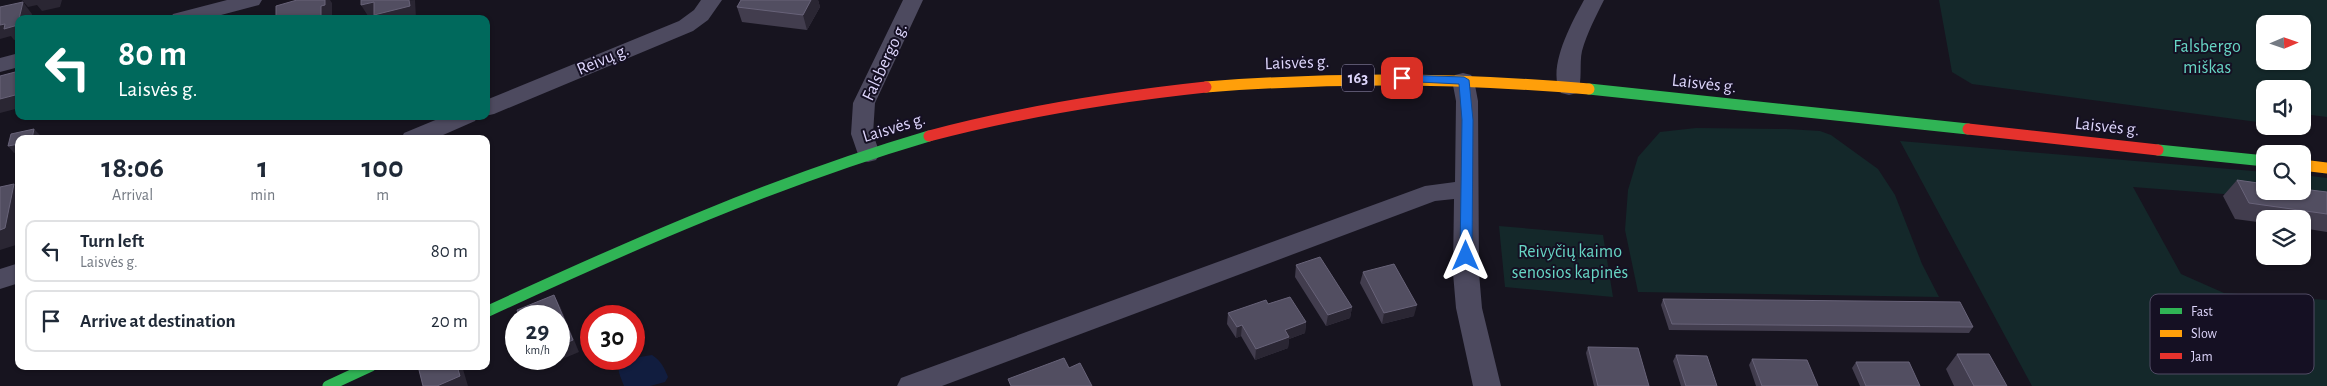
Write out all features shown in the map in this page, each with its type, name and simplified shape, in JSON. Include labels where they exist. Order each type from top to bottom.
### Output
[{"type":"main road","name":"Laisvės g.","points":[[490,310],[578,268],[683,223],[767,190],[868,154],[979,123],[1091,102],[1221,85],[1325,79],[1464,80],[1569,88],[2256,160]]},
{"type":"main road","points":[[2311,166],[2327,168]]},
{"type":"main road","points":[[328,386],[362,370]]},
{"type":"street","points":[[195,15],[252,0]]},
{"type":"street","name":"Reivų g.","points":[[490,106],[686,26],[701,15],[712,0]]},
{"type":"street","name":"Falsbergo g.","points":[[868,154],[862,134],[864,103],[913,0]]},
{"type":"street","points":[[1569,88],[1568,61],[1576,36],[1594,0]]},
{"type":"street","points":[[0,65],[15,61]]},
{"type":"street","points":[[1464,80],[1467,110],[1466,190],[1469,308],[1488,386]]},
{"type":"street","points":[[422,135],[457,120]]},
{"type":"street","points":[[911,386],[1433,192],[1466,190]]},
{"type":"street","points":[[0,279],[15,274]]},
{"type":"green space","name":"Falsbergo miškas","points":[[1939,0],[2327,0],[2327,117],[2311,115],[2311,80],[2256,80],[2256,122],[1972,84],[1952,72]]},
{"type":"green space","points":[[1696,128],[1787,129],[1820,131],[1831,135],[1878,169],[1895,195],[1922,264],[1939,297],[1638,292],[1625,230],[1628,190],[1638,157],[1660,132]]},
{"type":"green space","points":[[1900,141],[2256,171],[2256,197],[2133,187],[2181,274],[2224,293],[2239,294],[2150,294],[2150,374],[2314,374],[2314,299],[2327,300],[2327,386],[2032,386]]},
{"type":"green space","points":[[2311,176],[2327,178],[2327,202],[2301,200],[2311,200]]},
{"type":"green space","name":"Reivyčių kaimo senosios kapinės","points":[[1499,226],[1603,235],[1613,297],[1505,287]]},
{"type":"water","points":[[652,355],[660,362],[668,377],[665,382],[650,386],[624,386],[619,370],[645,370],[645,356]]},
{"type":"building","points":[[297,0],[325,0],[325,5],[321,6],[321,15],[276,15],[276,6]]},
{"type":"building","points":[[361,0],[409,0],[410,6],[374,15],[374,2],[361,5]]},
{"type":"building","points":[[741,0],[811,0],[803,15],[737,7]]},
{"type":"building","points":[[23,2],[20,15],[15,15],[15,26],[4,29],[5,24],[0,25],[0,7]]},
{"type":"building","points":[[15,72],[15,95],[0,99],[0,76]]},
{"type":"building","points":[[34,129],[33,135],[15,135],[15,145],[8,146],[11,134]]},
{"type":"building","points":[[2237,180],[2256,183],[2256,200],[2311,200],[2311,190],[2327,192],[2327,214],[2311,212],[2311,210],[2249,203]]},
{"type":"building","points":[[14,184],[5,228],[0,230],[0,187]]},
{"type":"building","points":[[1320,257],[1352,307],[1328,315],[1296,265]]},
{"type":"building","points":[[1394,264],[1417,305],[1384,313],[1363,272]]},
{"type":"building","points":[[554,295],[558,305],[529,305]]},
{"type":"building","points":[[1290,297],[1306,322],[1285,330],[1289,337],[1256,349],[1242,325],[1237,327],[1228,313],[1266,300],[1268,304]]},
{"type":"building","points":[[1663,299],[1960,302],[1973,327],[1672,324]]},
{"type":"building","points":[[1588,347],[1638,348],[1649,386],[1598,386]]},
{"type":"building","points":[[1957,354],[1989,354],[2007,386],[1974,386]]},
{"type":"building","points":[[1676,355],[1707,356],[1717,386],[1686,386]]},
{"type":"building","points":[[1064,358],[1069,368],[1080,363],[1092,386],[1011,386],[1008,379]]},
{"type":"building","points":[[1752,359],[1807,360],[1818,386],[1762,386]]},
{"type":"building","points":[[1856,362],[1909,362],[1920,386],[1866,386]]},
{"type":"building","points":[[419,370],[458,370],[460,376],[437,386],[423,386]]},
{"type":"traffic: fast","points":[[1589,89],[1968,129]]},
{"type":"traffic: fast","points":[[490,310],[594,262],[760,192],[872,153],[929,136]]},
{"type":"traffic: fast","points":[[2158,150],[2256,160]]},
{"type":"traffic: fast","points":[[328,386],[362,370]]},
{"type":"traffic: slow","points":[[1206,87],[1254,83],[1398,79],[1493,82],[1589,89]]},
{"type":"traffic: slow","points":[[2311,166],[2327,168]]},
{"type":"traffic: jam","points":[[929,136],[997,119],[1067,105],[1206,87]]},
{"type":"traffic: jam","points":[[1968,129],[2158,150]]},
{"type":"route","points":[[1402,78],[1464,80],[1467,101],[1466,256]]}]
